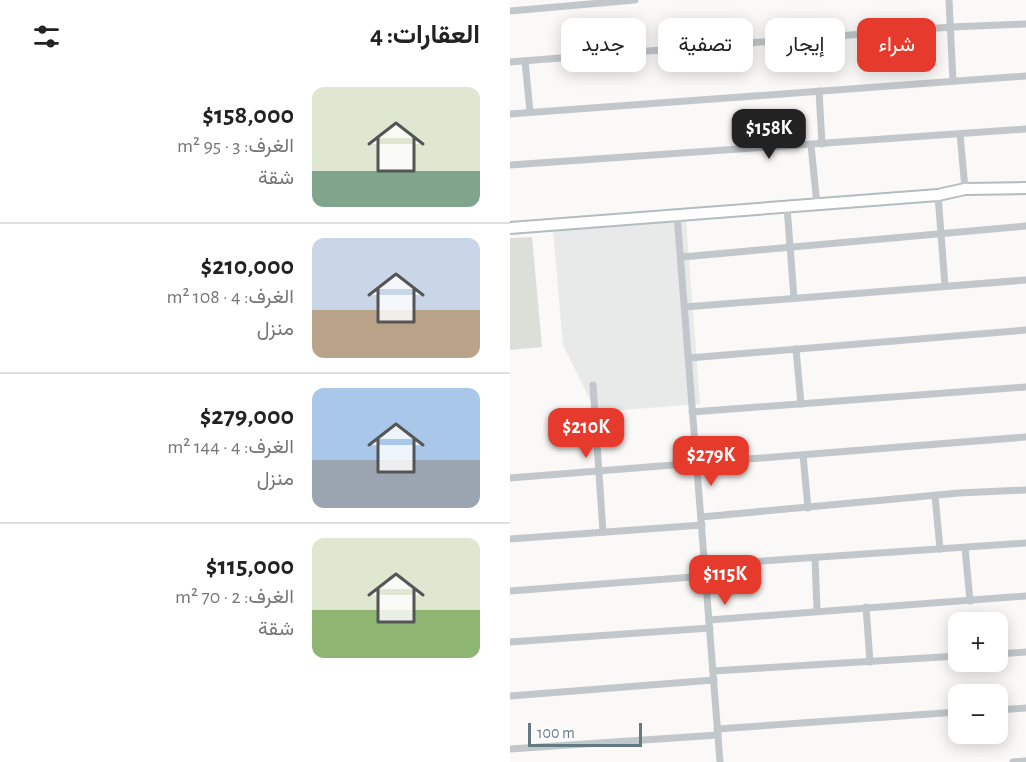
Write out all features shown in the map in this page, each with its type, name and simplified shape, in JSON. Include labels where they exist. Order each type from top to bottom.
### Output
[{"type":"street","points":[[520,0],[521,10]]},
{"type":"street","points":[[510,10],[635,0]]},
{"type":"street","points":[[949,0],[953,81]]},
{"type":"street","points":[[510,62],[951,27],[1026,24]]},
{"type":"street","points":[[525,61],[530,112]]},
{"type":"street","points":[[510,114],[1026,76]]},
{"type":"street","points":[[819,91],[822,144]]},
{"type":"street","points":[[510,165],[1026,129]]},
{"type":"street","points":[[960,134],[965,189]]},
{"type":"street","points":[[811,145],[817,205]]},
{"type":"street","points":[[510,228],[938,195],[965,189],[1026,188]]},
{"type":"street","points":[[938,195],[945,286]]},
{"type":"street","points":[[787,207],[794,298]]},
{"type":"street","points":[[677,215],[720,762]]},
{"type":"street","points":[[682,257],[1026,226]]},
{"type":"street","points":[[685,307],[1026,280]]},
{"type":"street","points":[[689,358],[1026,330]]},
{"type":"street","points":[[796,349],[801,404]]},
{"type":"street","points":[[593,385],[603,532]]},
{"type":"street","points":[[692,412],[1026,387]]},
{"type":"street","points":[[510,478],[1026,437]]},
{"type":"street","points":[[803,454],[808,508]]},
{"type":"street","points":[[510,539],[603,532],[808,508],[1026,490]]},
{"type":"street","points":[[935,496],[940,549]]},
{"type":"street","points":[[705,565],[1026,543]]},
{"type":"street","points":[[965,548],[970,601]]},
{"type":"street","points":[[815,558],[817,610]]},
{"type":"street","points":[[510,591],[706,576]]},
{"type":"street","points":[[709,620],[817,610],[1026,596]]},
{"type":"street","points":[[866,607],[870,662]]},
{"type":"street","points":[[510,642],[710,628]]},
{"type":"street","points":[[1008,653],[1026,652]]},
{"type":"street","points":[[713,671],[948,657]]},
{"type":"street","points":[[510,696],[714,680]]},
{"type":"street","points":[[1008,709],[1026,708]]},
{"type":"street","points":[[510,749],[948,713]]},
{"type":"street","points":[[1013,762],[1026,761]]},
{"type":"shaded area","points":[[686,219],[700,404],[596,412],[563,345],[553,230]]},
{"type":"shaded area","points":[[532,237],[542,347],[510,350],[510,238]]}]
